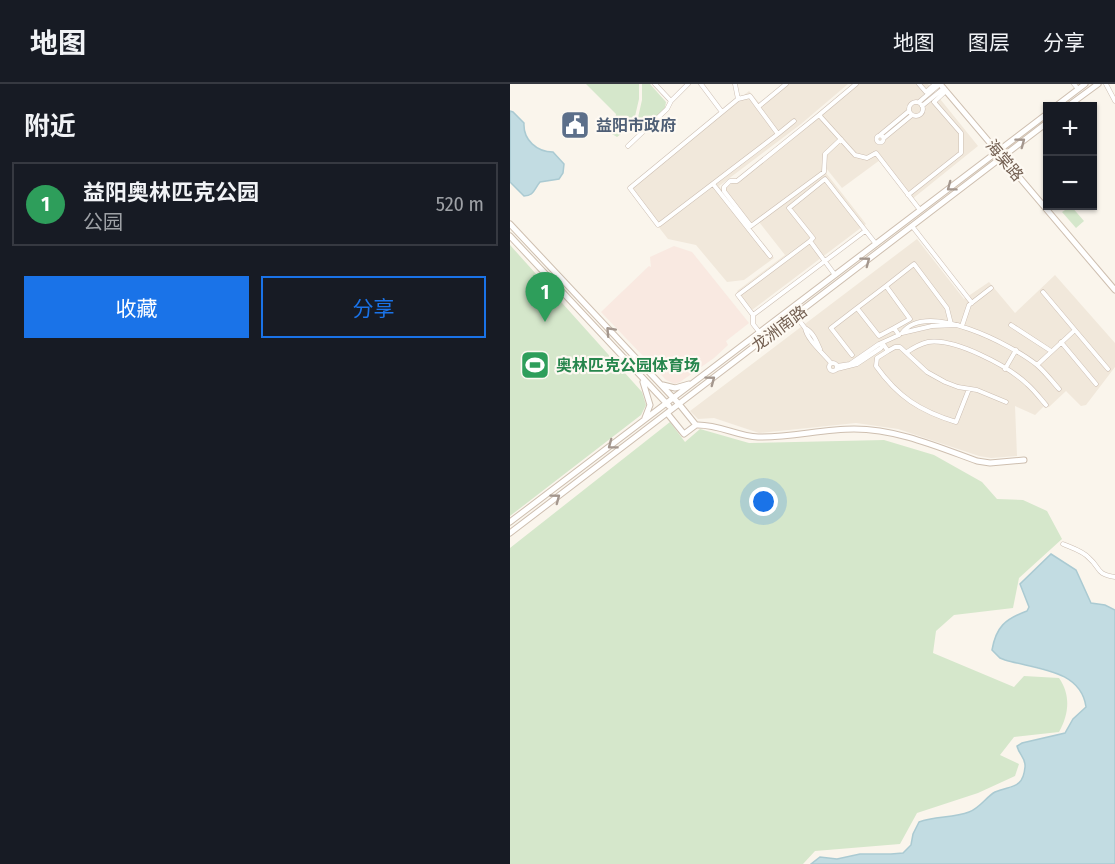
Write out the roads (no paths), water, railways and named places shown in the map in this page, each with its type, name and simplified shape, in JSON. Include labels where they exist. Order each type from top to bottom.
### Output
[{"type":"main road","points":[[1060,102],[1076,87],[1085,84]]},
{"type":"main road","points":[[1073,102],[1098,84]]},
{"type":"main road","name":"海棠路","points":[[943,87],[1115,290]]},
{"type":"main road","name":"龙洲南路","points":[[510,522],[1043,116]]},
{"type":"main road","name":"龙洲南路","points":[[510,533],[1043,125]]},
{"type":"main road","points":[[510,224],[696,425]]},
{"type":"main road","points":[[510,237],[667,404],[684,434],[696,425],[709,424],[755,437],[836,430],[875,430],[897,434],[977,461],[990,463],[1024,460]]},
{"type":"main road","points":[[642,377],[650,405],[642,422]]},
{"type":"main road","points":[[659,383],[675,388],[701,378]]},
{"type":"street","points":[[655,84],[671,101]]},
{"type":"street","points":[[628,146],[667,109],[671,101],[687,84]]},
{"type":"street","points":[[701,84],[722,112]]},
{"type":"street","points":[[735,84],[738,99]]},
{"type":"street","points":[[758,107],[786,84]]},
{"type":"street","points":[[840,139],[825,154],[824,172],[751,226],[724,191],[724,187],[730,182],[737,181],[856,84]]},
{"type":"street","points":[[908,195],[961,153],[961,133],[919,84]]},
{"type":"street","points":[[930,97],[935,84]]},
{"type":"street","points":[[1106,84],[1115,100]]},
{"type":"street","points":[[930,97],[943,87]]},
{"type":"street","points":[[910,113],[909,106],[912,103],[921,104],[943,87]]},
{"type":"street","points":[[778,134],[750,96],[738,99],[630,188],[658,225],[713,184],[778,134],[794,121]]},
{"type":"street","points":[[819,115],[855,155],[867,158],[876,153],[879,142],[876,139],[882,137],[910,113],[920,114],[921,104]]},
{"type":"street","points":[[876,153],[920,210]]},
{"type":"street","points":[[760,333],[753,324],[753,315],[738,295],[813,238],[789,208],[825,180],[876,244]]},
{"type":"street","points":[[713,184],[770,256]]},
{"type":"street","points":[[912,226],[972,303]]},
{"type":"street","points":[[753,315],[865,231]]},
{"type":"street","points":[[810,241],[835,275]]},
{"type":"street","points":[[852,355],[831,328],[914,264],[947,308],[951,324]]},
{"type":"street","points":[[857,308],[879,336],[910,319],[886,286]]},
{"type":"street","points":[[960,326],[972,303],[991,288]]},
{"type":"street","points":[[1043,291],[1108,369]]},
{"type":"street","points":[[795,315],[815,337],[831,363],[831,370],[857,364],[906,328],[931,321],[960,326],[986,335],[1016,350],[1037,365],[1059,389]]},
{"type":"street","points":[[1011,325],[1050,351]]},
{"type":"street","points":[[900,334],[932,326],[960,326]]},
{"type":"street","points":[[894,328],[900,334]]},
{"type":"street","points":[[1037,365],[1075,330]]},
{"type":"street","points":[[907,352],[916,346],[930,342],[958,346],[1005,369],[1026,383],[1046,405]]},
{"type":"street","points":[[1061,342],[1096,384]]},
{"type":"street","points":[[883,344],[888,351]]},
{"type":"street","points":[[969,389],[956,422],[936,416],[917,407],[901,395],[876,366],[877,358],[895,347],[900,347],[916,363],[945,382],[969,389],[1006,402]]},
{"type":"street","points":[[1005,369],[1016,350]]},
{"type":"street","points":[[1064,544],[1090,558],[1098,571],[1106,576],[1115,577]]},
{"type":"water","points":[[510,111],[524,123],[526,135],[532,144],[542,150],[553,152],[564,164],[563,173],[559,179],[540,182],[527,196],[524,196],[510,182]]},
{"type":"water","points":[[1051,554],[1076,570],[1091,603],[1105,605],[1115,610],[1115,864],[811,864],[820,857],[837,859],[860,854],[903,853],[911,845],[919,822],[969,812],[995,792],[1019,783],[1024,774],[1025,764],[1017,746],[1065,733],[1073,719],[1086,707],[1082,694],[1066,678],[1042,669],[1005,660],[992,650],[996,635],[1003,625],[1013,617],[1027,611],[1029,607],[1020,584]]},
{"type":"place","name":"益阳市政府","points":[[575,125]]},
{"type":"place","name":"益阳奥林匹克公园","points":[[545,322]]},
{"type":"place","name":"奥林匹克公园体育场","points":[[535,365]]}]
